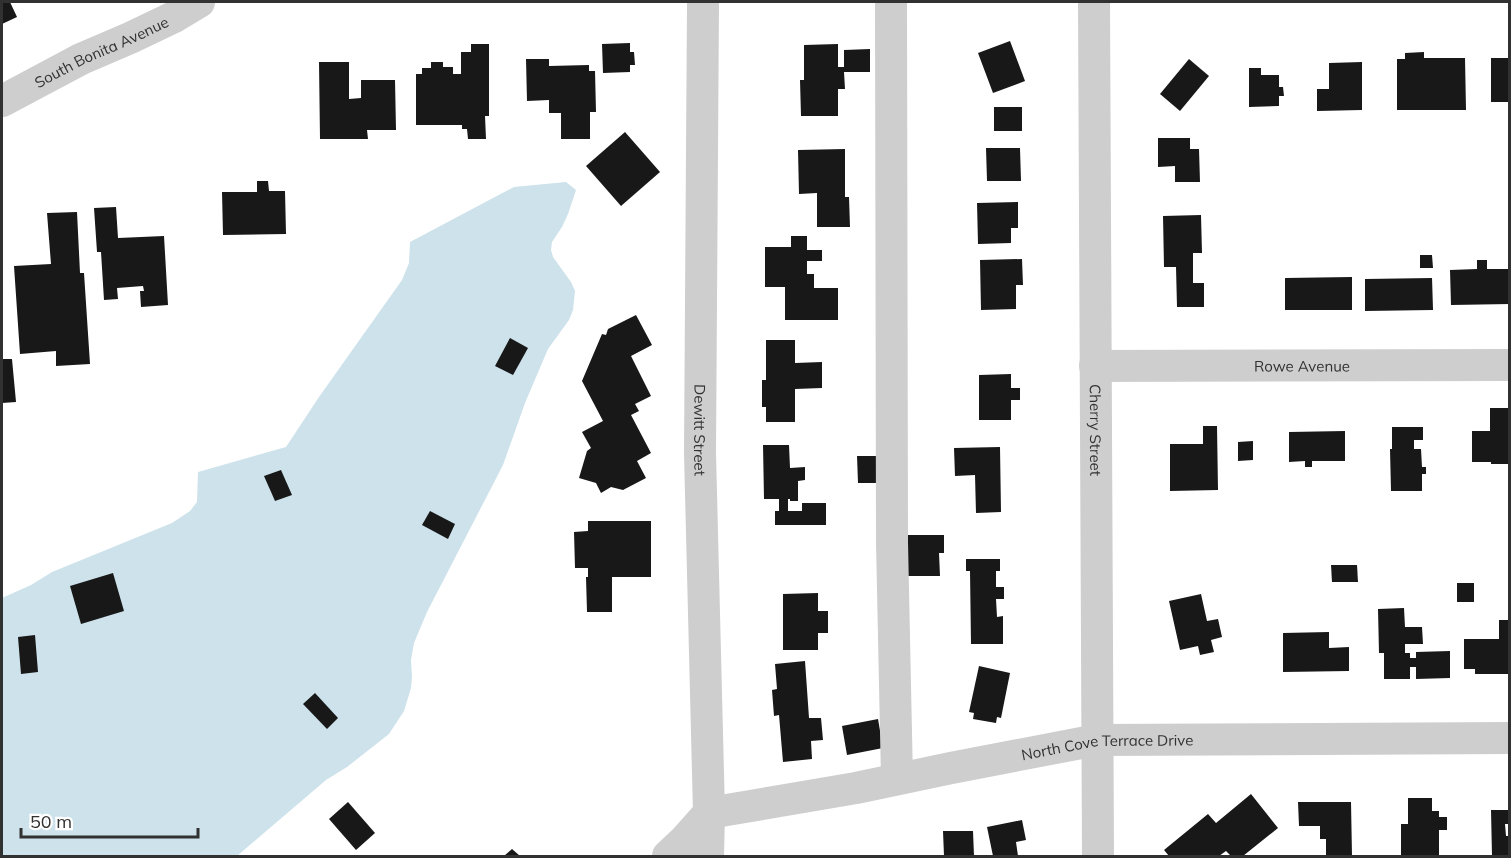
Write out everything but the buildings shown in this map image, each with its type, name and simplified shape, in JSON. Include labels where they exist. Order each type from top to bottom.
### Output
[{"type":"street","name":"South Bonita Avenue","points":[[2,101],[81,59],[174,17],[199,2]]},
{"type":"street","name":"Dewitt Street","points":[[703,2],[700,453],[709,813],[708,856]]},
{"type":"street","points":[[891,2],[892,542],[897,779]]},
{"type":"street","name":"Cherry Street","points":[[1094,2],[1098,856]]},
{"type":"street","name":"Rowe Avenue","points":[[1095,366],[1509,365]]},
{"type":"street","name":"North Cove Terrace Drive","points":[[709,813],[856,788],[1097,740],[1509,738]]},
{"type":"street","points":[[668,856],[709,813]]},
{"type":"water","points":[[566,182],[576,190],[562,227],[552,242],[551,250],[553,257],[575,291],[573,310],[569,320],[548,349],[525,403],[503,465],[427,612],[414,643],[411,660],[411,688],[404,711],[389,734],[347,767],[326,780],[237,856],[2,856],[2,598],[31,585],[52,572],[172,523],[190,511],[197,502],[198,472],[286,447],[402,280],[409,263],[410,242],[514,187]]}]
